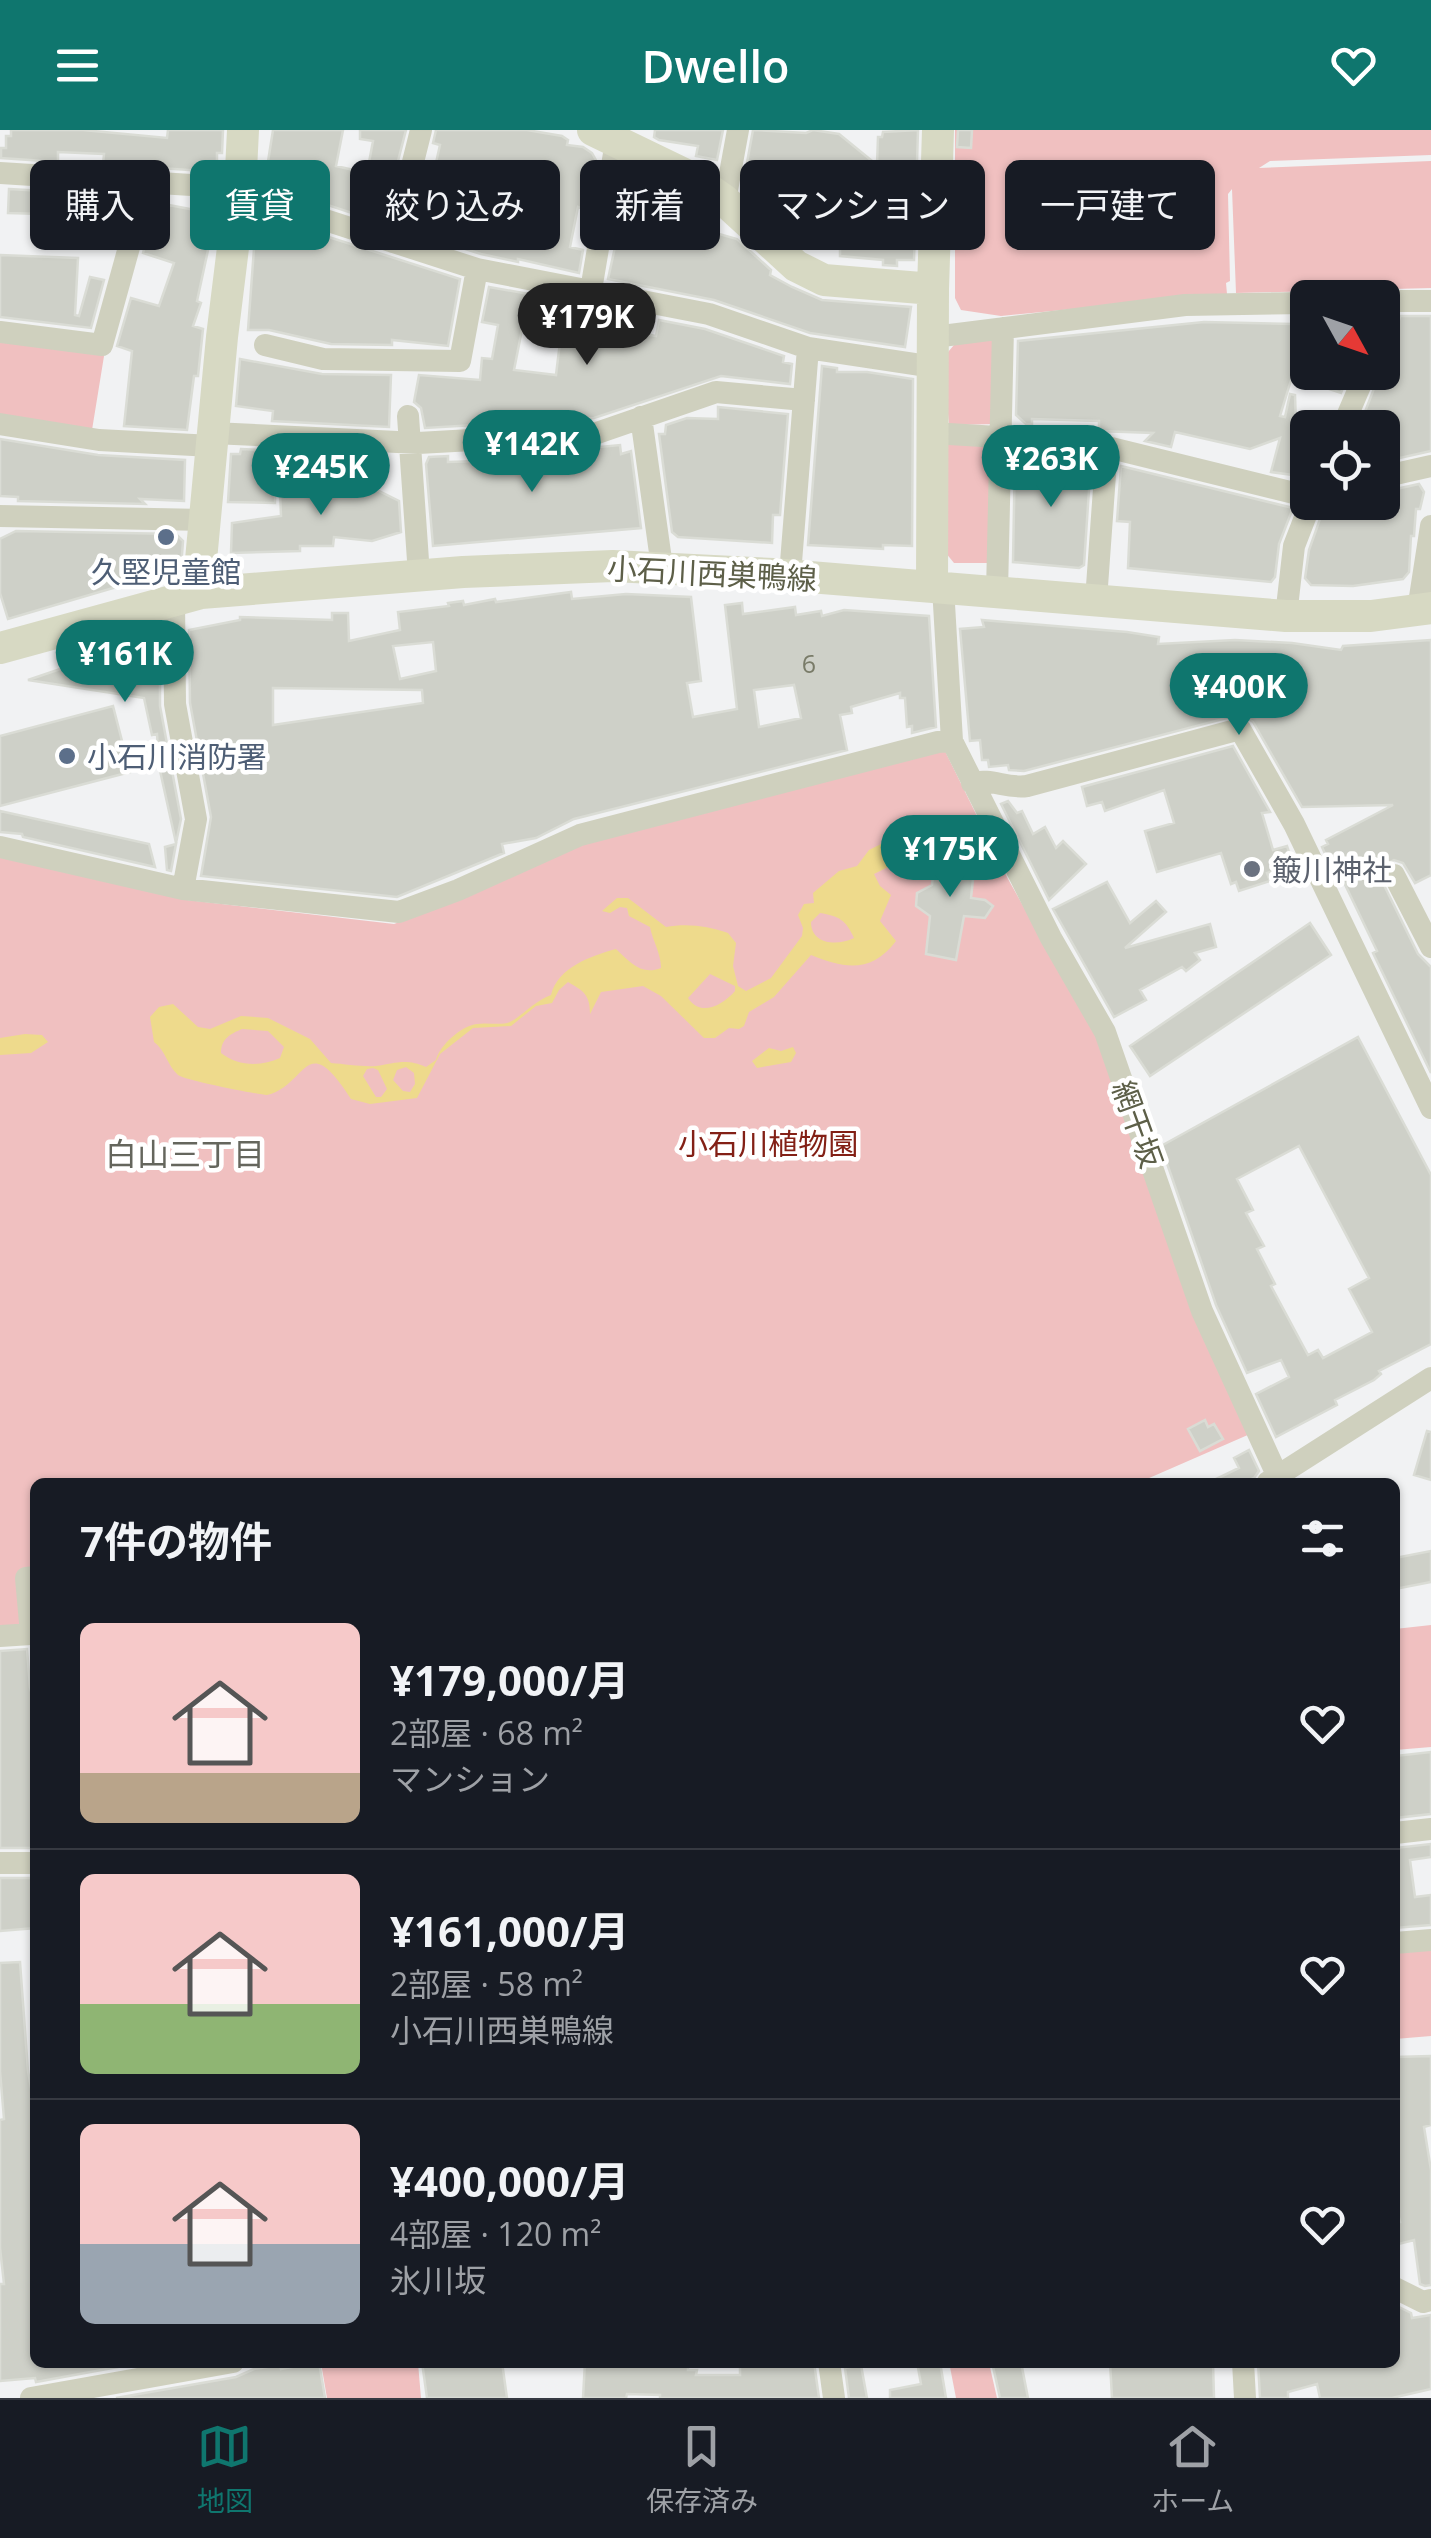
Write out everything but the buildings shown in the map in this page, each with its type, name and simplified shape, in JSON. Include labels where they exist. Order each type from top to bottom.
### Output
[{"type":"main road","points":[[242,160],[243,130]]},
{"type":"main road","points":[[937,586],[933,289],[938,130]]},
{"type":"main road","points":[[609,133],[692,178],[725,201],[796,266],[824,280],[933,289]]},
{"type":"main road","points":[[187,595],[204,520],[233,250]]},
{"type":"main road","name":"小石川西巣鴨線","points":[[0,648],[187,595],[419,575],[578,567],[662,567],[790,575],[1286,616],[1354,617],[1424,609]]},
{"type":"street","points":[[414,160],[421,130]]},
{"type":"street","points":[[725,201],[738,130]]},
{"type":"street","points":[[591,290],[609,133]]},
{"type":"street","points":[[0,172],[30,174]]},
{"type":"street","points":[[0,332],[102,344],[128,250]]},
{"type":"street","points":[[417,250],[477,270],[709,314],[808,348],[934,352],[1003,328],[1185,306],[1290,303]]},
{"type":"street","points":[[265,344],[323,359],[460,361],[477,270]]},
{"type":"street","points":[[1400,302],[1431,301]]},
{"type":"street","points":[[997,592],[1003,328]]},
{"type":"street","points":[[790,575],[808,348]]},
{"type":"street","points":[[0,424],[99,440],[408,443],[598,433],[716,392],[804,400]]},
{"type":"street","points":[[408,416],[419,575]]},
{"type":"street","points":[[641,417],[662,567]]},
{"type":"street","points":[[933,433],[1107,447],[1290,493]]},
{"type":"street","points":[[1096,600],[1107,447]]},
{"type":"street","points":[[1400,473],[1431,466]]},
{"type":"street","points":[[0,516],[204,520]]},
{"type":"street","points":[[1286,616],[1294,546],[1304,520]]},
{"type":"street","points":[[1424,609],[1431,526]]},
{"type":"street","points":[[0,847],[183,889],[399,912],[580,835],[952,741],[937,586]]},
{"type":"street","points":[[183,889],[196,819],[175,704],[187,595]]},
{"type":"street","points":[[972,783],[984,780],[1011,788],[1027,786],[1240,728],[1294,824],[1431,1108]]},
{"type":"street","name":"網干坂","points":[[952,741],[1052,938],[1105,1032],[1202,1310],[1272,1478]]},
{"type":"street","points":[[1394,875],[1431,947]]},
{"type":"street","points":[[1276,1478],[1431,1378]]},
{"type":"street","points":[[30,1578],[26,1578],[30,1623]]},
{"type":"street","points":[[0,1636],[30,1634]]},
{"type":"street","points":[[1400,1833],[1431,1829]]},
{"type":"street","points":[[0,1863],[30,1863]]},
{"type":"street","points":[[1400,1942],[1431,1940]]},
{"type":"street","points":[[1400,2290],[1424,2302],[1431,2300]]},
{"type":"street","points":[[31,2398],[199,2368]]},
{"type":"street","points":[[830,2368],[834,2398]]},
{"type":"street","points":[[1243,2368],[1245,2398]]},
{"type":"green space","points":[[955,130],[1431,130],[1431,155],[1270,161],[1259,168],[1431,161],[1431,288],[1400,289],[1400,280],[1290,280],[1290,292],[1236,293],[1232,189],[1228,194],[1227,294],[1001,316],[961,310],[955,298],[955,250],[985,250],[985,160],[955,160]]},
{"type":"green space","points":[[0,336],[105,350],[92,430],[0,417]]},
{"type":"green space","points":[[999,337],[997,424],[949,425],[943,358],[954,345]]},
{"type":"green space","points":[[951,442],[994,444],[992,563],[954,563],[941,547],[941,451]]},
{"type":"green space","name":"小石川植物園","points":[[944,749],[1008,879],[1099,1040],[1250,1434],[1149,1478],[30,1478],[30,1601],[26,1626],[0,1628],[0,856],[187,900],[394,924],[461,899],[587,839]]},
{"type":"green space","points":[[1431,1625],[1431,1747],[1400,1750],[1400,1628]]},
{"type":"green space","points":[[1431,1946],[1431,2036],[1400,2039],[1400,1949]]},
{"type":"green space","points":[[322,2368],[418,2368],[421,2398],[327,2398]]},
{"type":"green space","points":[[950,2368],[990,2368],[997,2398],[956,2398]]},
{"type":"shaded area","points":[[912,840],[923,851],[921,861],[914,865],[902,860],[874,874],[891,895],[880,921],[896,941],[877,959],[857,965],[811,955],[774,997],[749,1012],[744,1026],[729,1028],[715,1038],[704,1038],[661,996],[643,986],[601,992],[590,1014],[585,994],[568,982],[552,1003],[536,1006],[511,1026],[473,1028],[440,1054],[417,1098],[370,1104],[351,1099],[336,1078],[315,1063],[267,1095],[193,1080],[178,1075],[154,1042],[150,1017],[159,1007],[173,1004],[198,1027],[210,1029],[241,1016],[268,1018],[310,1039],[331,1063],[371,1066],[407,1062],[426,1067],[458,1032],[477,1024],[514,1020],[551,995],[561,977],[586,959],[616,949],[642,969],[661,968],[650,927],[629,916],[627,908],[602,911],[617,898],[628,898],[666,927],[697,926],[728,933],[736,943],[733,966],[738,986],[746,991],[771,978],[802,936],[798,915],[804,904],[814,903],[813,893],[839,871],[857,866],[869,850],[881,844]],"holes":[[[820,913],[832,916],[845,923],[854,938],[826,942],[815,935],[811,922]],[[710,974],[735,986],[730,996],[711,1007],[699,1007],[688,998]],[[242,1029],[268,1031],[284,1047],[280,1058],[249,1064],[221,1053],[227,1038]],[[406,1067],[414,1073],[415,1084],[410,1092],[403,1091],[393,1080],[397,1070]],[[367,1069],[378,1070],[387,1089],[381,1097],[376,1097],[363,1076]]]},
{"type":"shaded area","points":[[42,1035],[48,1042],[31,1053],[0,1055],[0,1038]]},
{"type":"shaded area","points":[[793,1047],[796,1053],[791,1062],[757,1068],[752,1061],[769,1048],[781,1051]]},
{"type":"place","name":"久堅児童館","points":[[166,537]]},
{"type":"place","name":"小石川消防署","points":[[67,756]]},
{"type":"place","name":"簸川神社","points":[[1252,869]]},
{"type":"district","name":"白山三丁目","points":[[185,1153]]}]
